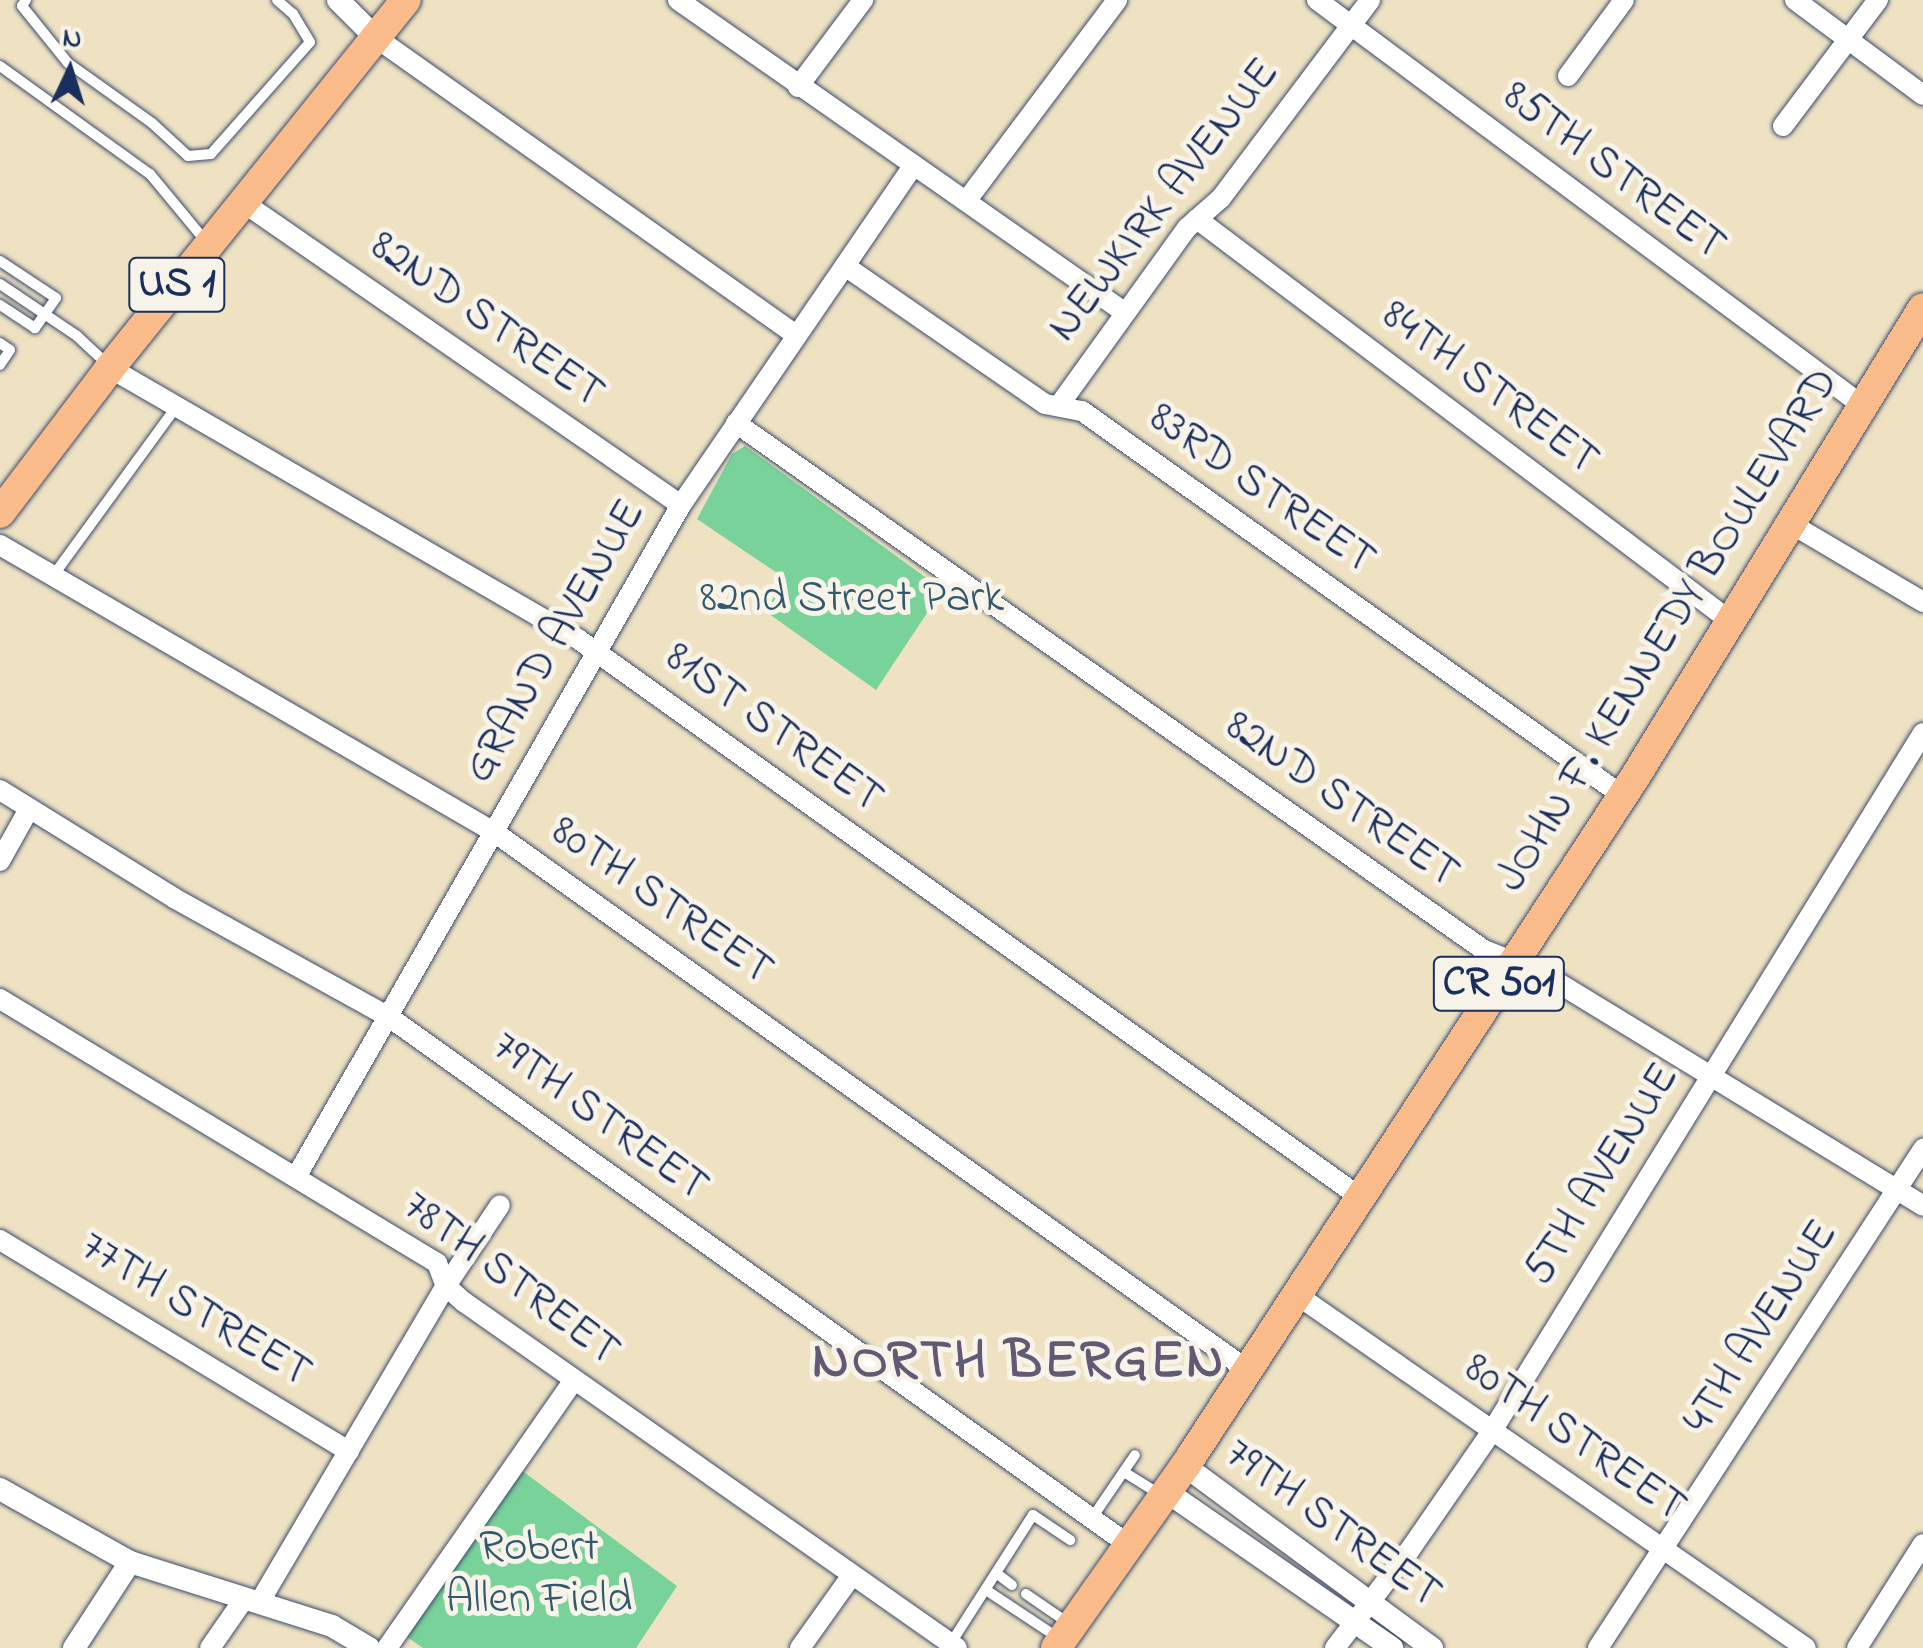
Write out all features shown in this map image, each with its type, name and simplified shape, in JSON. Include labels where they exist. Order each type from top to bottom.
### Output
[{"type":"main road","name":"US 1","points":[[0,514],[110,368],[406,0]]},
{"type":"main road","name":"JOHN F. KENNEDY BOULEVARD","points":[[1063,1638],[1185,1466],[1623,796],[1733,623],[1923,308]]},
{"type":"street","points":[[338,0],[375,36],[796,335]]},
{"type":"street","points":[[678,0],[1124,312]]},
{"type":"street","points":[[798,87],[864,0]]},
{"type":"street","points":[[967,200],[1117,0]]},
{"type":"street","name":"85TH STREET","points":[[1317,0],[1864,406]]},
{"type":"street","name":"NEWKIRK AVENUE","points":[[1060,404],[1124,312],[1196,219],[1221,198],[1370,0]]},
{"type":"street","points":[[1568,76],[1624,0]]},
{"type":"street","points":[[1796,0],[1923,94]]},
{"type":"street","points":[[1783,126],[1878,0]]},
{"type":"street","name":"GRAND AVENUE","points":[[296,1177],[682,505],[914,164]]},
{"type":"street","name":"82ND STREET","points":[[244,202],[682,505]]},
{"type":"street","name":"84TH STREET","points":[[1196,219],[1733,623]]},
{"type":"street","name":"83RD STREET","points":[[845,266],[1045,404],[1082,411],[1623,796]]},
{"type":"street","name":"81ST STREET","points":[[110,368],[597,652],[1361,1198]]},
{"type":"street","name":"82ND STREET","points":[[736,424],[1484,950],[1542,974],[1923,1206]]},
{"type":"street","points":[[1793,524],[1923,602]]},
{"type":"street","name":"80TH STREET","points":[[0,544],[494,832],[1246,1369]]},
{"type":"street","name":"5TH AVENUE","points":[[1335,1648],[1492,1431],[1923,734]]},
{"type":"street","name":"79TH STREET","points":[[0,790],[174,898],[389,1017],[1130,1545]]},
{"type":"street","points":[[0,862],[29,809]]},
{"type":"street","name":"78TH STREET","points":[[0,998],[438,1264],[446,1286],[573,1380],[954,1646]]},
{"type":"street","name":"4TH AVENUE","points":[[1598,1648],[1666,1550],[1923,1149]]},
{"type":"street","points":[[210,1648],[252,1601],[500,1205]]},
{"type":"street","name":"77TH STREET","points":[[0,1240],[348,1451]]},
{"type":"street","name":"80TH STREET","points":[[1297,1296],[1806,1648]]},
{"type":"street","points":[[387,1648],[573,1380]]},
{"type":"street","name":"79TH STREET","points":[[1185,1466],[1361,1613],[1392,1648]]},
{"type":"street","points":[[0,1488],[130,1562],[332,1626],[361,1646]]},
{"type":"street","name":"79TH STREET","points":[[1166,1494],[1361,1613],[1432,1648]]},
{"type":"street","points":[[1857,1648],[1923,1544]]},
{"type":"street","points":[[74,1648],[130,1562]]},
{"type":"street","points":[[800,1648],[852,1575]]},
{"type":"lane","points":[[24,3],[68,63],[152,123],[188,156],[212,154],[310,42],[293,14],[277,0]]},
{"type":"lane","points":[[0,66],[150,174],[209,246]]},
{"type":"lane","points":[[0,261],[56,298],[35,328],[0,305]]},
{"type":"lane","points":[[0,284],[77,336],[110,368]]},
{"type":"lane","points":[[0,343],[10,350],[0,365]]},
{"type":"lane","points":[[53,577],[177,406]]},
{"type":"lane","points":[[1092,1518],[1135,1456]]},
{"type":"lane","points":[[1124,1472],[1166,1494]]},
{"type":"lane","points":[[954,1646],[1032,1515],[1070,1540]]},
{"type":"lane","points":[[996,1573],[1012,1584]]},
{"type":"lane","points":[[986,1590],[1063,1638]]},
{"type":"lane","points":[[1026,1594],[1063,1638]]},
{"type":"green space","name":"82nd Street Park","points":[[745,446],[936,585],[933,604],[876,690],[765,611],[786,579],[697,519],[732,454]]},
{"type":"green space","name":"Robert Allen Field","points":[[521,1470],[677,1586],[636,1648],[423,1648],[407,1637]]},
{"type":"district","name":"NORTH BERGEN","points":[[1019,1364]]}]
